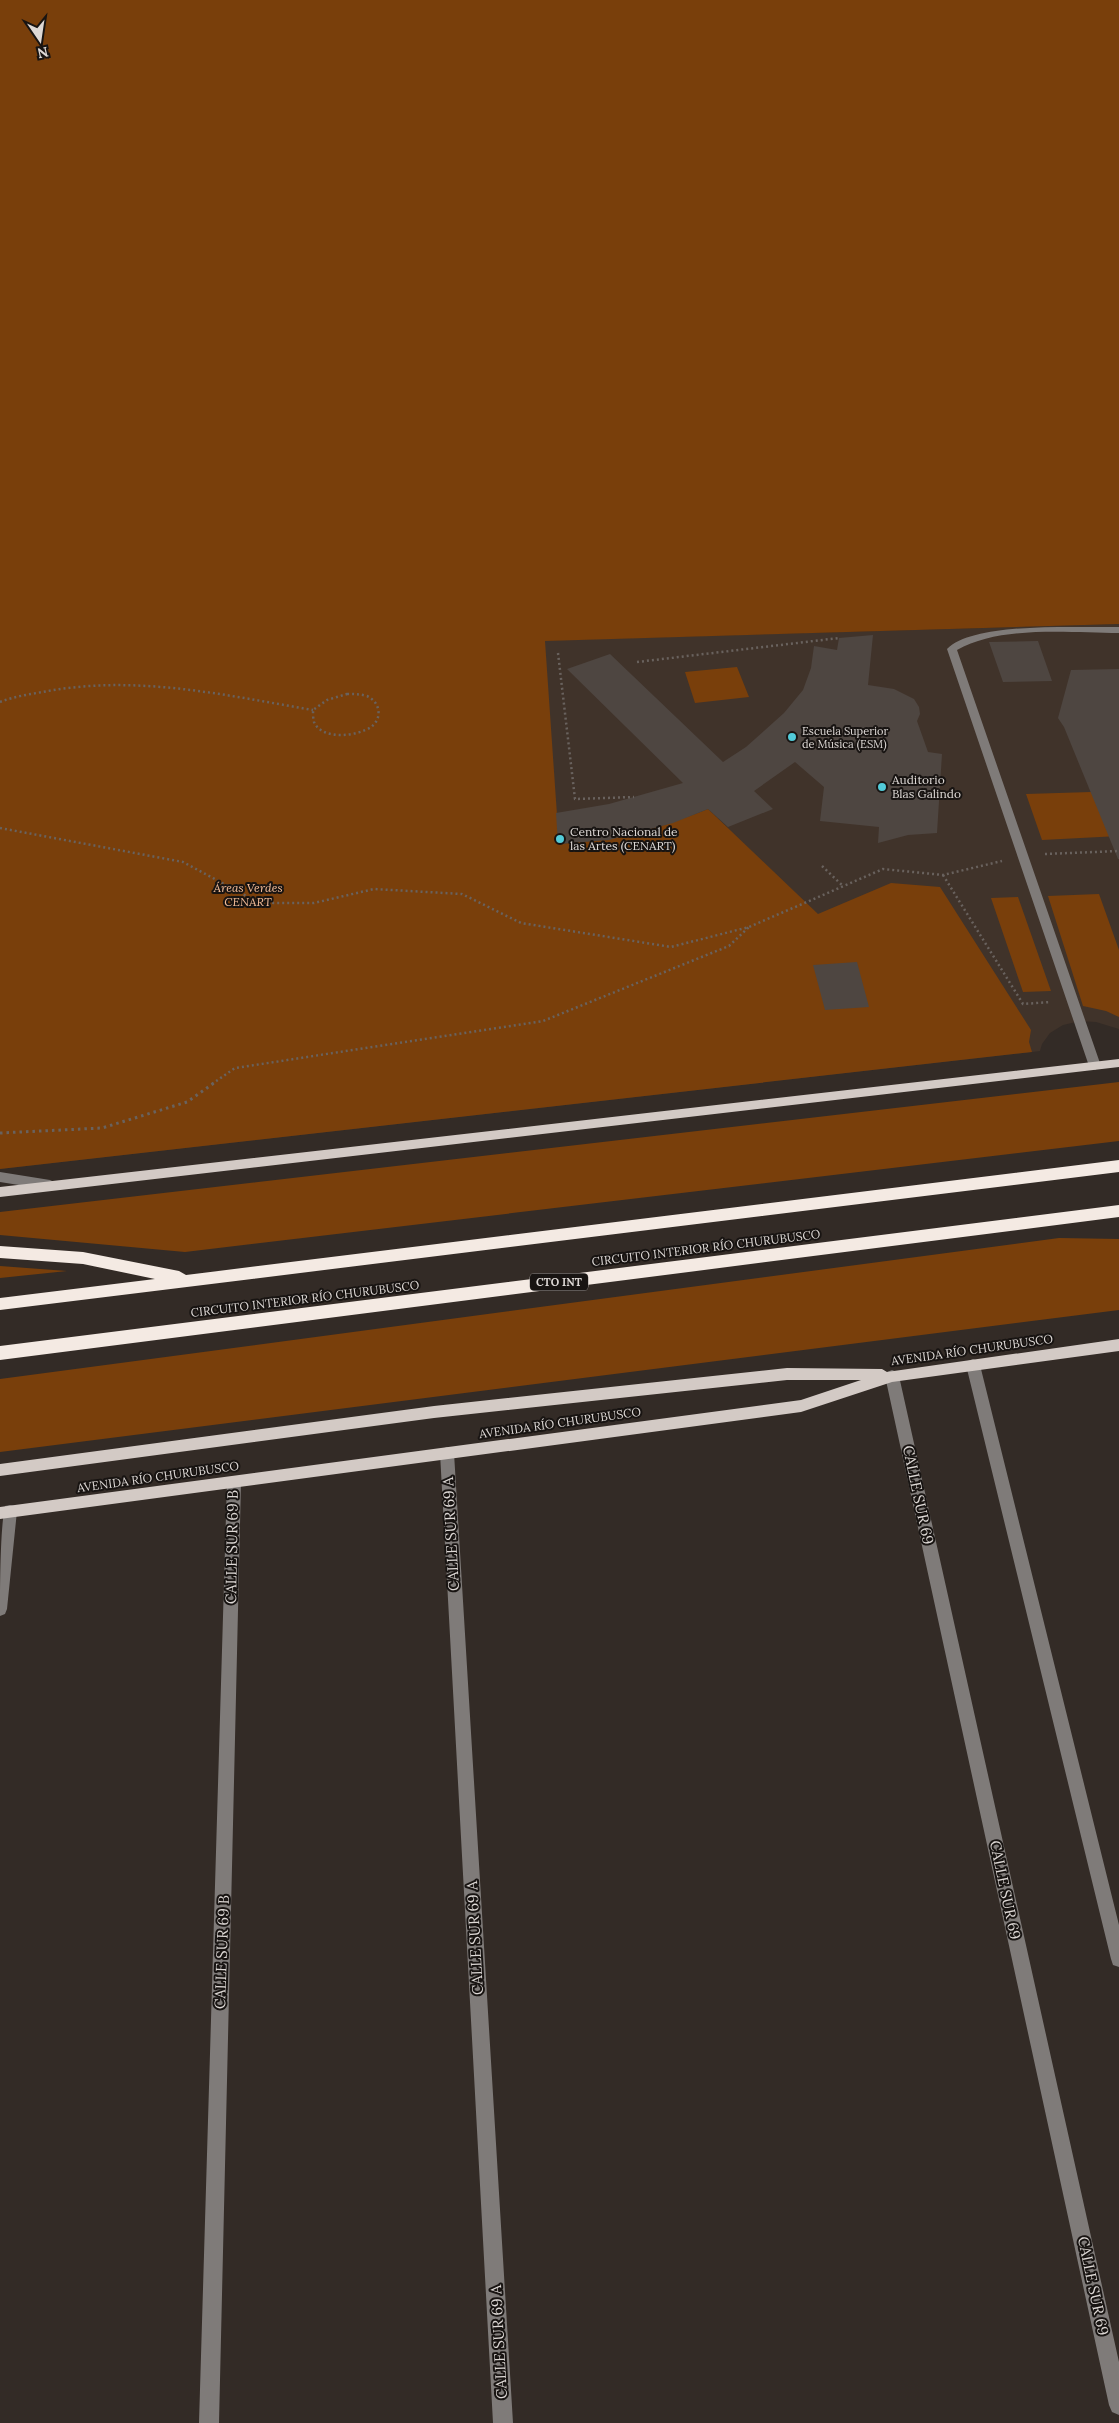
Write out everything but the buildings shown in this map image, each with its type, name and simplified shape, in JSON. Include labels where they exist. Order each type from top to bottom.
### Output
[{"type":"highway","points":[[0,1304],[1119,1166]]},
{"type":"highway","name":"CIRCUITO INTERIOR RÍO CHURUBUSCO","points":[[0,1353],[1116,1212]]},
{"type":"highway","points":[[0,1252],[83,1258],[192,1280]]},
{"type":"main road","points":[[0,1192],[1119,1063]]},
{"type":"main road","name":"AVENIDA RÍO CHURUBUSCO","points":[[5,1512],[801,1406],[892,1376],[1119,1345]]},
{"type":"main road","points":[[0,1470],[434,1412],[787,1374],[892,1376]]},
{"type":"street","points":[[1095,1066],[952,649],[960,642],[974,637],[998,633],[1119,630]]},
{"type":"street","points":[[0,1177],[53,1186]]},
{"type":"street","points":[[973,1365],[1119,1959]]},
{"type":"street","name":"CALLE SUR 69","points":[[892,1376],[1119,2405]]},
{"type":"street","name":"CALLE SUR 69 A","points":[[447,1453],[503,2423]]},
{"type":"street","name":"CALLE SUR 69 B","points":[[209,2423],[234,1482]]},
{"type":"street","points":[[0,1609],[5,1512]]},
{"type":"path","points":[[637,662],[839,638]]},
{"type":"path","points":[[558,653],[575,799],[634,797]]},
{"type":"path","points":[[0,702],[87,686],[127,684],[165,686],[313,710]]},
{"type":"path","points":[[347,694],[365,697],[372,701],[379,710],[377,721],[371,727],[356,733],[340,735],[322,730],[316,726],[312,721],[313,710],[323,700],[347,694]]},
{"type":"path","points":[[0,828],[183,862],[252,899],[274,903],[314,903],[374,888],[462,894],[521,923],[671,947],[749,927],[882,869],[943,875],[1023,855],[1119,851]]},
{"type":"path","points":[[822,866],[843,886]]},
{"type":"path","points":[[943,875],[1023,1004],[1073,1000]]},
{"type":"path","points":[[0,1133],[102,1128],[187,1102],[235,1068],[543,1022],[729,946],[749,927]]},
{"type":"shaded area","name":"Áreas Verdes CENART","points":[[1119,624],[1119,1029],[1096,1022],[1080,1021],[1063,1025],[1050,1033],[1042,1044],[1040,1051],[0,1169],[0,656]]},
{"type":"green space","points":[[0,0],[1119,0],[1119,624],[545,641],[559,844],[598,839],[653,828],[708,809],[818,914],[891,883],[940,887],[1031,1030],[1029,1042],[1032,1052],[0,1169]]},
{"type":"green space","points":[[737,667],[749,697],[695,703],[685,672]]},
{"type":"green space","points":[[1091,792],[1119,836],[1042,840],[1026,794]]},
{"type":"green space","points":[[1099,894],[1119,950],[1119,1017],[1106,1011],[1083,1006],[1048,896]]},
{"type":"green space","points":[[1018,897],[1051,991],[1023,992],[991,898]]},
{"type":"green space","points":[[1119,1082],[1119,1141],[185,1252],[0,1235],[0,1212]]},
{"type":"green space","points":[[1059,1238],[1119,1239],[1119,1310],[0,1452],[0,1379]]},
{"type":"green space","points":[[0,1266],[67,1271],[0,1278]]},
{"type":"place","name":"Escuela Superior de Música (ESM)","points":[[792,737]]},
{"type":"place","name":"Auditorio Blas Galindo","points":[[882,787]]},
{"type":"place","name":"Centro Nacional de las Artes (CENART)","points":[[560,839]]}]
